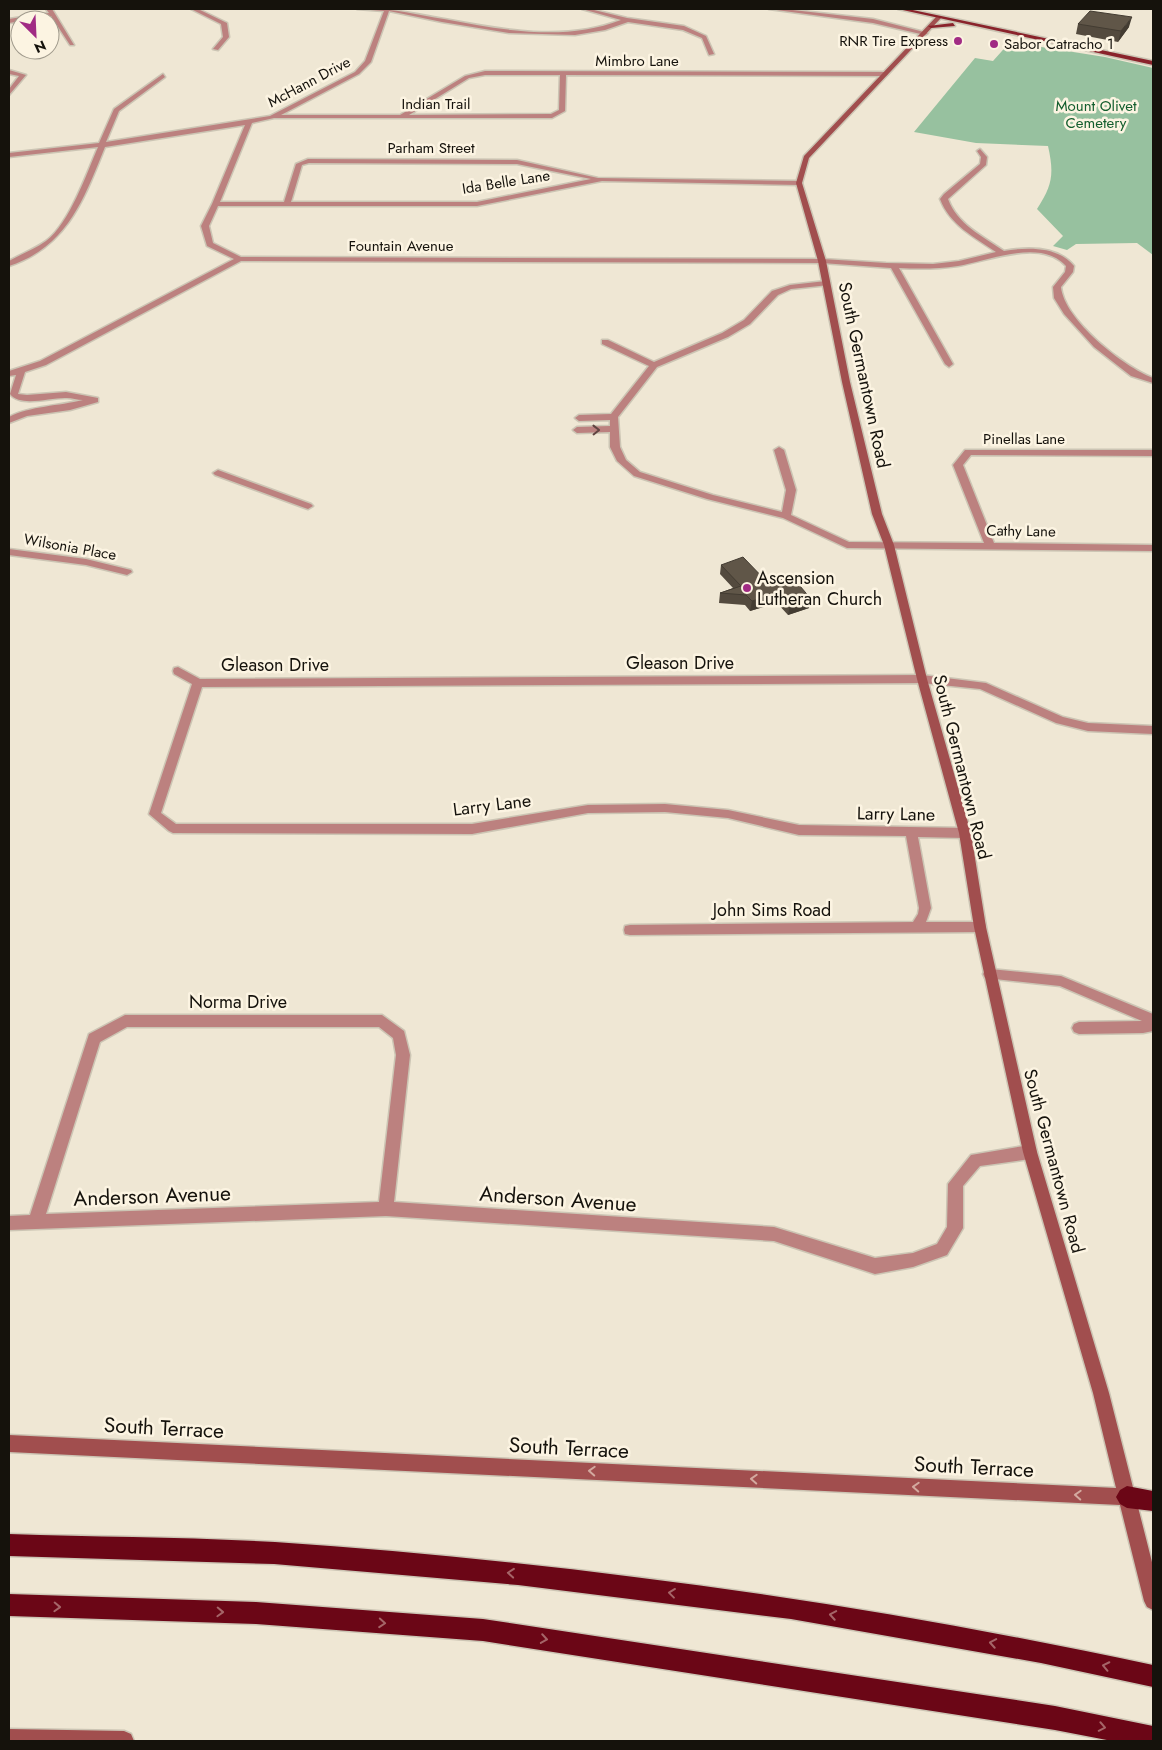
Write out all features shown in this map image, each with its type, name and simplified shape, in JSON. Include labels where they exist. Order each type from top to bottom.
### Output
[{"type":"highway","points":[[1127,1497],[1153,1502]]},
{"type":"highway","points":[[9,1545],[274,1553],[518,1574],[792,1608],[1041,1652],[1153,1676]]},
{"type":"highway","points":[[9,1605],[256,1613],[483,1630],[1055,1718],[1153,1738]]},
{"type":"main road","points":[[901,9],[1153,63]]},
{"type":"main road","points":[[799,183],[806,158],[938,18]]},
{"type":"main road","points":[[928,29],[978,26]]},
{"type":"main road","name":"South Germantown Road","points":[[799,183],[822,261],[846,382],[877,514],[889,546],[922,679],[965,833],[980,927],[1030,1152],[1101,1393],[1153,1601]]},
{"type":"main road","name":"South Terrace","points":[[9,1444],[1127,1497]]},
{"type":"main road","points":[[9,1739],[124,1741]]},
{"type":"street","points":[[194,9],[224,23],[226,37],[216,49]]},
{"type":"street","points":[[360,9],[387,9],[512,31],[595,32],[616,26],[627,20]]},
{"type":"street","name":"McHann Drive","points":[[249,122],[272,117],[357,72],[368,62],[387,9]]},
{"type":"street","points":[[585,9],[627,20],[684,28],[704,37],[711,54]]},
{"type":"street","points":[[772,9],[928,29]]},
{"type":"street","points":[[60,26],[72,44]]},
{"type":"street","points":[[9,72],[22,75],[9,93]]},
{"type":"street","name":"Mimbro Lane","points":[[401,117],[467,77],[485,73],[885,74]]},
{"type":"street","name":"Indian Trail","points":[[272,117],[552,116],[562,111],[562,73]]},
{"type":"street","points":[[9,264],[49,242],[59,232],[84,190],[116,110],[163,76]]},
{"type":"street","points":[[9,155],[102,146],[249,122]]},
{"type":"street","points":[[240,259],[210,244],[205,226],[216,204],[249,122]]},
{"type":"street","points":[[980,151],[984,157],[983,165],[946,195],[944,199],[949,211],[956,219],[1002,252]]},
{"type":"street","name":"Parham Street","points":[[287,204],[299,164],[308,161],[517,162],[602,179]]},
{"type":"street","name":"Ida Belle Lane","points":[[216,204],[477,204],[602,179],[799,183]]},
{"type":"street","name":"Fountain Avenue","points":[[9,374],[21,371],[66,352],[240,259],[822,261],[894,266],[950,264],[1002,252],[1043,252],[1065,259],[1070,266],[1070,272],[1057,287],[1058,298],[1068,314],[1098,345],[1134,374],[1153,381]]},
{"type":"street","points":[[894,266],[949,364]]},
{"type":"street","points":[[579,418],[614,417],[654,365],[725,335],[747,322],[775,293],[790,287],[826,283]]},
{"type":"street","points":[[605,342],[654,365]]},
{"type":"street","points":[[9,420],[32,411],[70,407],[95,400],[66,395],[21,398],[14,394],[13,383],[21,371]]},
{"type":"street","points":[[9,430],[24,420],[46,414],[79,410],[87,406],[88,402]]},
{"type":"street","name":"Cathy Lane","points":[[614,417],[615,447],[622,461],[637,474],[710,497],[786,516],[847,545],[1153,548]]},
{"type":"street","points":[[578,430],[614,430]]},
{"type":"street","points":[[779,450],[791,490],[786,516]]},
{"type":"street","name":"Pinellas Lane","points":[[990,546],[958,465],[968,452],[1153,453]]},
{"type":"street","points":[[218,473],[308,506]]},
{"type":"street","name":"Wilsonia Place","points":[[9,552],[86,562],[127,572]]},
{"type":"street","points":[[178,671],[198,683]]},
{"type":"street","name":"Gleason Drive","points":[[198,683],[922,679],[982,686],[1060,720],[1088,727],[1153,730]]},
{"type":"street","name":"Larry Lane","points":[[198,683],[155,814],[173,828],[472,829],[588,809],[665,808],[728,814],[799,830],[965,833]]},
{"type":"street","points":[[911,832],[925,908],[924,915],[916,928]]},
{"type":"street","name":"John Sims Road","points":[[630,930],[980,927]]},
{"type":"street","points":[[990,974],[1061,981],[1153,1020]]},
{"type":"street","name":"Norma Drive","points":[[36,1221],[94,1038],[125,1020],[382,1021],[399,1035],[402,1055],[386,1209]]},
{"type":"street","points":[[1079,1028],[1143,1027],[1153,1025]]},
{"type":"street","name":"Anderson Avenue","points":[[9,1223],[386,1209],[774,1234],[875,1266],[913,1260],[942,1250],[955,1228],[955,1184],[976,1160],[1030,1152]]},
{"type":"green space","name":"Mount Olivet Cemetery","points":[[1010,42],[1105,57],[1153,68],[1153,255],[1137,243],[1076,244],[1067,250],[1053,246],[1063,236],[1037,209],[1051,179],[1048,146],[976,143],[914,132],[975,58],[993,61]]},
{"type":"building","points":[[1090,11],[1132,17],[1121,31],[1078,24]]},
{"type":"building","points":[[743,557],[769,584],[795,575],[802,582],[800,586],[811,599],[790,605],[779,593],[752,601],[746,595],[720,593],[741,586],[721,565]]},
{"type":"place","name":"RNR Tire Express","points":[[958,41]]},
{"type":"place","name":"Sabor Catracho 1","points":[[994,44]]},
{"type":"place","name":"Ascension Lutheran Church","points":[[747,588]]}]
